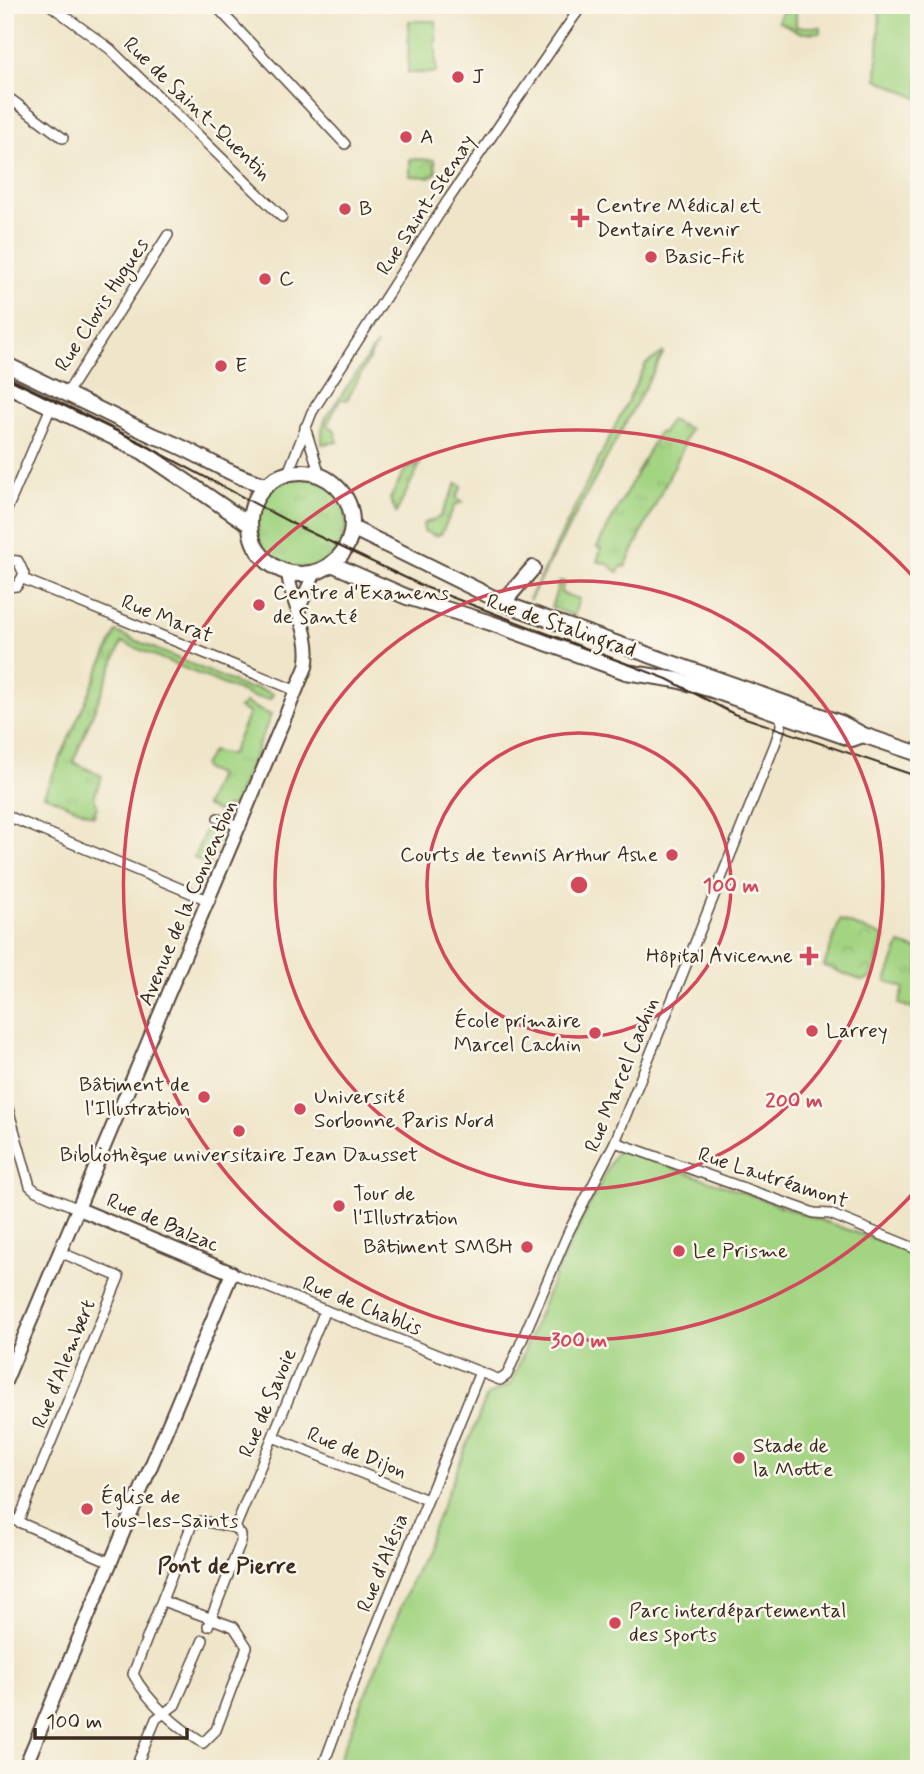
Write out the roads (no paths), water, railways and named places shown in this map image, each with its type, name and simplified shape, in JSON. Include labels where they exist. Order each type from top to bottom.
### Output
[{"type":"main road","points":[[5,364],[154,436],[177,443],[248,481],[267,485]]},
{"type":"main road","points":[[5,384],[143,452],[250,525]]},
{"type":"main road","points":[[301,471],[320,475],[335,485],[345,497],[352,528],[345,550],[332,564],[315,572],[288,572],[269,562],[258,550],[250,525],[254,503],[267,485],[288,473],[301,471]]},
{"type":"main road","name":"Rue de Stalingrad","points":[[352,528],[530,613],[855,728],[863,735],[919,754]]},
{"type":"main road","name":"Rue de Stalingrad","points":[[332,564],[407,597],[491,622],[626,672],[677,680],[852,739],[863,735]]},
{"type":"main road","points":[[496,599],[508,597],[533,568],[525,596],[525,606],[530,613]]},
{"type":"main road","points":[[774,699],[780,715]]},
{"type":"street","name":"Rue de Saint-Quentin","points":[[50,5],[110,49],[282,217]]},
{"type":"street","points":[[215,5],[345,144]]},
{"type":"street","points":[[565,5],[579,9]]},
{"type":"street","name":"Rue Saint-Stenay","points":[[288,473],[312,412],[444,206],[579,9]]},
{"type":"street","points":[[5,95],[63,138]]},
{"type":"street","name":"Rue Clovis Hugues","points":[[67,393],[167,235]]},
{"type":"street","points":[[5,514],[51,407]]},
{"type":"street","points":[[305,427],[320,475]]},
{"type":"street","points":[[5,559],[19,561],[24,569],[23,579],[17,586],[5,587]]},
{"type":"street","name":"Avenue de la Convention","points":[[5,1382],[62,1253],[297,691],[308,656],[299,608],[289,587],[288,572]]},
{"type":"street","points":[[299,608],[315,572]]},
{"type":"street","name":"Rue Marat","points":[[23,579],[297,691]]},
{"type":"street","name":"Rue Marcel Cachin","points":[[480,1372],[500,1380],[508,1375],[569,1231],[615,1142],[782,726],[780,715]]},
{"type":"street","points":[[5,815],[210,901]]},
{"type":"street","points":[[218,818],[241,827]]},
{"type":"street","points":[[5,1098],[30,1186],[36,1192],[79,1209]]},
{"type":"street","name":"Rue Lautréamont","points":[[615,1142],[814,1213],[830,1214],[919,1250]]},
{"type":"street","name":"Rue de Balzac","points":[[79,1209],[232,1273]]},
{"type":"street","name":"Rue d'Alembert","points":[[18,1522],[119,1277],[62,1253]]},
{"type":"street","points":[[24,1769],[232,1273]]},
{"type":"street","name":"Rue de Chablis","points":[[232,1273],[480,1372]]},
{"type":"street","name":"Rue de Savoie","points":[[210,1622],[241,1542],[241,1535],[235,1528],[325,1310]]},
{"type":"street","name":"Rue d'Alésia","points":[[322,1769],[480,1372]]},
{"type":"street","name":"Rue de Dijon","points":[[273,1437],[427,1500]]},
{"type":"street","points":[[5,1516],[110,1562]]},
{"type":"street","points":[[163,1601],[210,1622],[234,1627],[244,1638],[247,1647],[216,1730],[203,1743],[165,1712],[139,1686],[133,1674],[192,1524],[202,1521],[235,1528]]},
{"type":"street","points":[[135,1769],[156,1719],[176,1705],[203,1640]]},
{"type":"tram line","points":[[5,377],[141,443],[297,526],[425,587],[667,679],[734,714],[919,777]]},
{"type":"place","name":"J","points":[[458,77]]},
{"type":"place","name":"A","points":[[406,137]]},
{"type":"place","name":"B","points":[[345,209]]},
{"type":"place","name":"Centre Médical et Dentaire Avenir","points":[[580,218]]},
{"type":"place","name":"Basic-Fit","points":[[651,257]]},
{"type":"place","name":"C","points":[[265,279]]},
{"type":"place","name":"E","points":[[221,366]]},
{"type":"place","name":"Centre d'Examens de Santé","points":[[259,605]]},
{"type":"place","name":"Courts de tennis Arthur Ashe","points":[[672,855]]},
{"type":"place","name":"Hôpital Avicenne","points":[[809,956]]},
{"type":"place","name":"Larrey","points":[[812,1031]]},
{"type":"place","name":"École primaire Marcel Cachin","points":[[595,1033]]},
{"type":"place","name":"Bâtiment de l'Illustration","points":[[204,1097]]},
{"type":"place","name":"Université Sorbonne Paris Nord","points":[[300,1109]]},
{"type":"place","name":"Bibliothèque universitaire Jean Dausset","points":[[239,1131]]},
{"type":"place","name":"Tour de l'Illustration","points":[[339,1206]]},
{"type":"place","name":"Bâtiment SMBH","points":[[527,1247]]},
{"type":"place","name":"Le Prisme","points":[[679,1251]]},
{"type":"place","name":"Stade de la Motte","points":[[739,1458]]},
{"type":"place","name":"Église de Tous-les-Saints","points":[[87,1509]]},
{"type":"place","name":"Parc interdépartemental des sports","points":[[615,1623]]},
{"type":"district","name":"Pont de Pierre","points":[[227,1567]]}]
